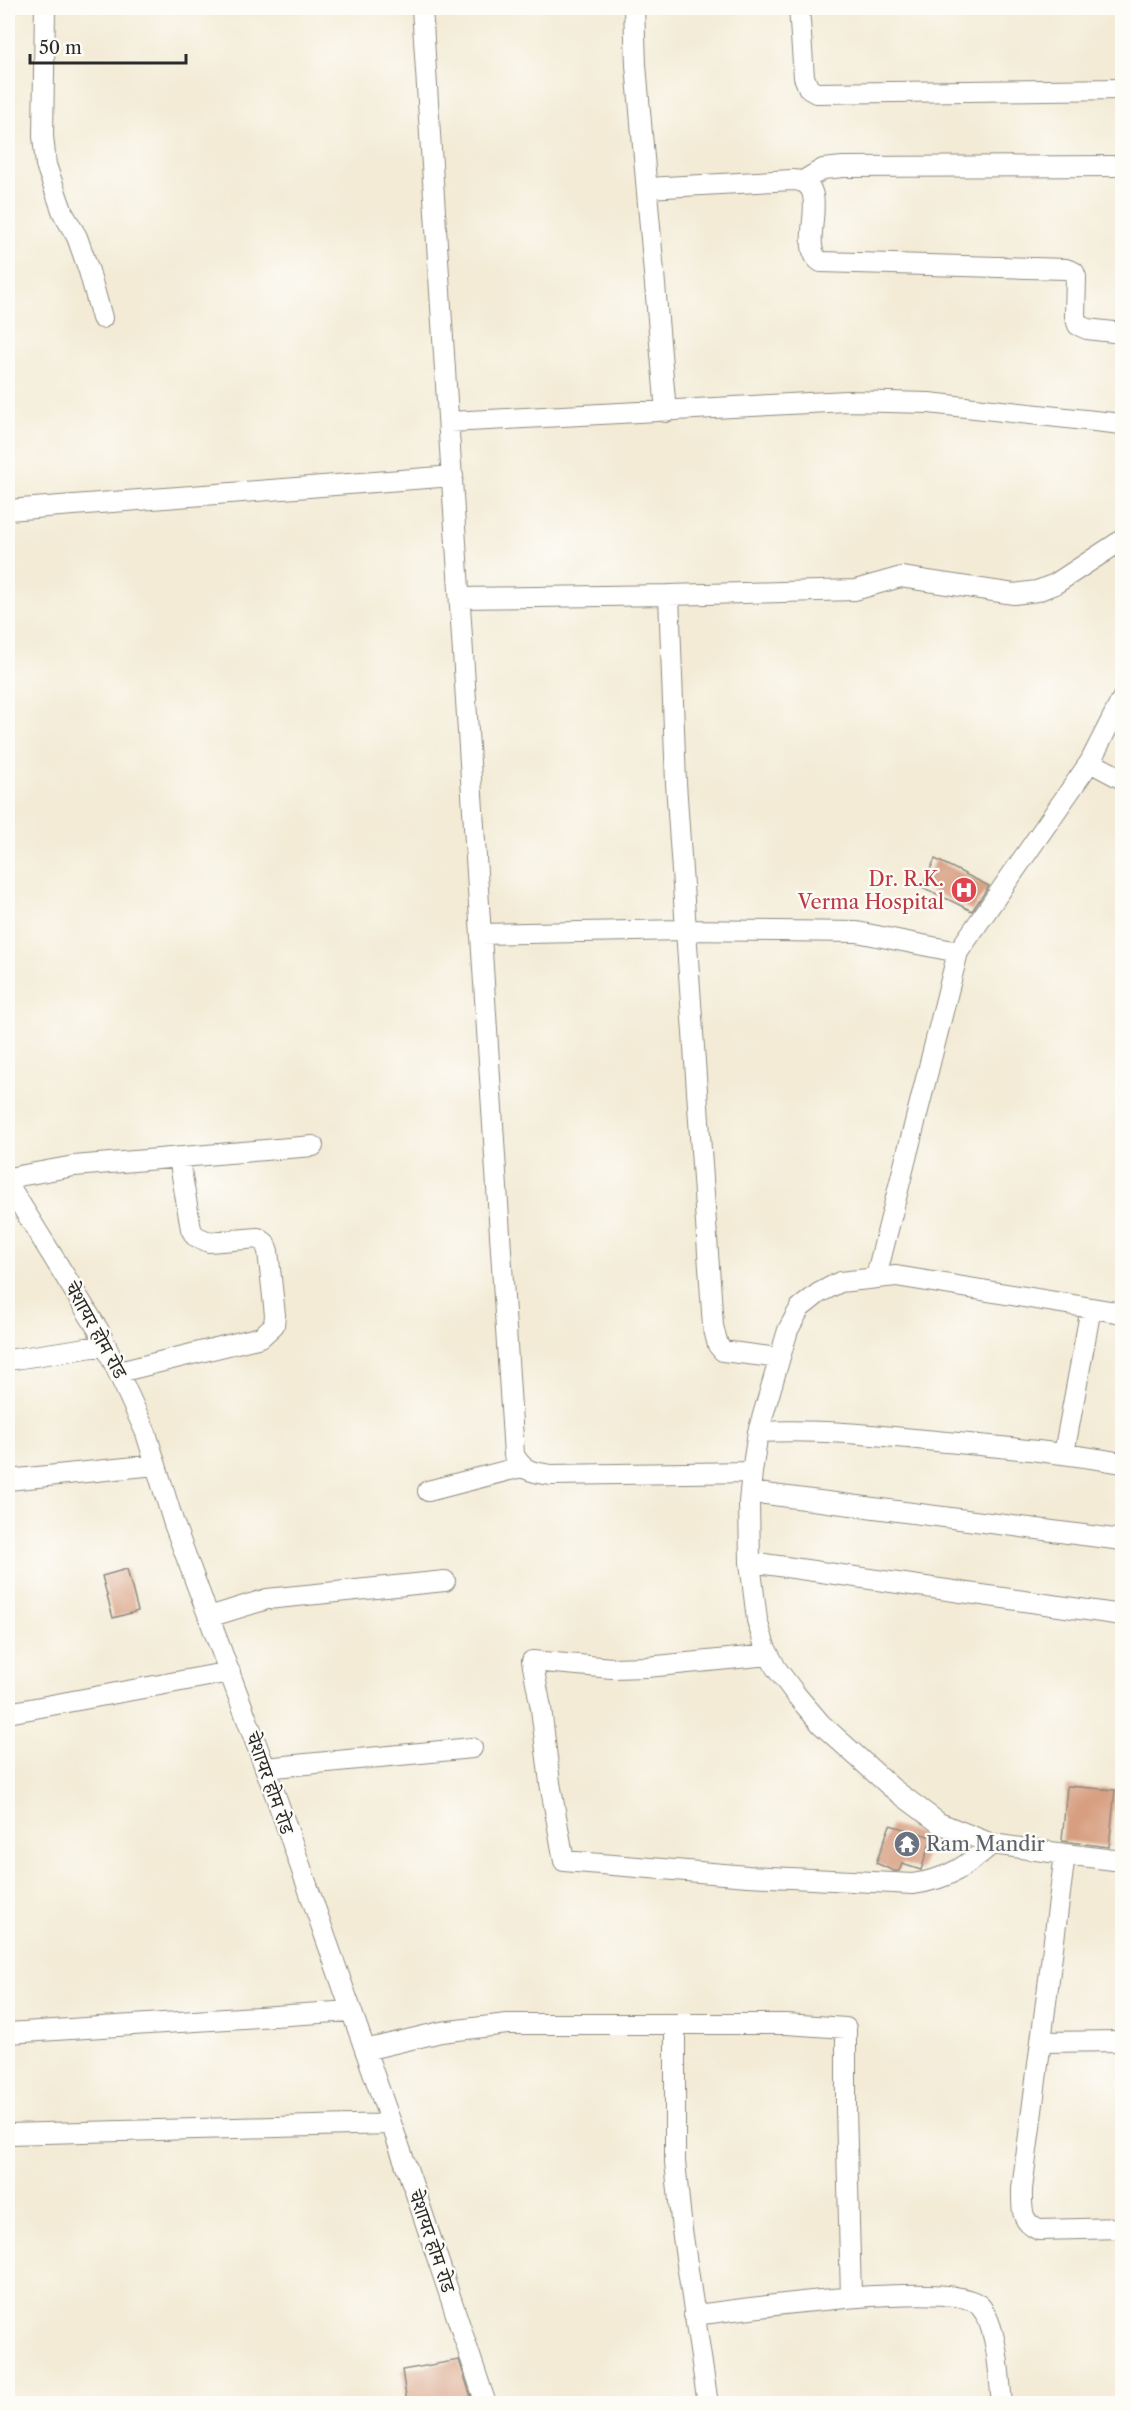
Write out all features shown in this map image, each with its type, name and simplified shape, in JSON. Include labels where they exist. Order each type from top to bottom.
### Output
[{"type":"street","points":[[45,8],[43,136],[46,165],[63,213],[90,271],[102,318]]},
{"type":"street","points":[[422,8],[514,1455],[521,1467],[534,1473],[551,1475],[752,1472]]},
{"type":"street","points":[[634,8],[636,65],[666,412]]},
{"type":"street","points":[[799,8],[804,77],[809,89],[816,93],[1122,89]]},
{"type":"street","points":[[803,181],[823,169],[843,167],[1122,166]]},
{"type":"street","points":[[647,188],[803,181],[810,187],[813,196],[812,248],[814,257],[820,262],[1066,269],[1074,272],[1076,277],[1075,316],[1078,324],[1087,329],[1122,333]]},
{"type":"street","points":[[449,422],[847,401],[929,403],[1122,424]]},
{"type":"street","points":[[8,510],[453,476]]},
{"type":"street","points":[[460,598],[855,590],[901,577],[1014,594],[1037,591],[1055,584],[1122,540]]},
{"type":"street","points":[[669,595],[676,783],[715,1337],[723,1351],[779,1358]]},
{"type":"street","points":[[876,1277],[958,952],[1090,762],[1122,699]]},
{"type":"street","points":[[1090,762],[1122,778]]},
{"type":"street","points":[[481,934],[686,930],[857,932],[958,952]]},
{"type":"street","points":[[8,1178],[74,1166],[313,1146]]},
{"type":"street","points":[[120,1372],[261,1337],[274,1325],[275,1315],[265,1242],[258,1238],[209,1242],[195,1236],[191,1229],[179,1158]]},
{"type":"street","name":"चेशायर होम रोड","points":[[8,1184],[106,1345],[146,1433],[174,1524],[265,1768],[391,2124],[486,2403]]},
{"type":"street","points":[[1122,1313],[896,1276],[840,1282],[819,1293],[800,1308],[788,1330],[758,1432],[750,1492],[750,1562],[757,1620],[769,1654],[797,1696],[821,1724],[892,1788],[939,1823],[992,1844],[1122,1860]]},
{"type":"street","points":[[1064,1453],[1091,1308]]},
{"type":"street","points":[[8,1360],[106,1345]]},
{"type":"street","points":[[758,1432],[794,1430],[864,1434],[1064,1453],[1122,1463]]},
{"type":"street","points":[[8,1480],[155,1465]]},
{"type":"street","points":[[428,1491],[521,1467]]},
{"type":"street","points":[[750,1492],[1122,1540]]},
{"type":"street","points":[[750,1562],[1122,1615]]},
{"type":"street","points":[[209,1617],[267,1599],[446,1581]]},
{"type":"street","points":[[769,1654],[647,1667],[612,1668],[532,1661],[564,1861],[748,1876],[913,1884],[933,1881],[950,1875],[967,1866],[992,1844]]},
{"type":"street","points":[[8,1713],[230,1672]]},
{"type":"street","points":[[265,1768],[472,1749]]},
{"type":"street","points":[[1065,1854],[1022,2189],[1022,2212],[1029,2226],[1039,2230],[1122,2228]]},
{"type":"street","points":[[8,2033],[351,2011]]},
{"type":"street","points":[[365,2050],[475,2026],[545,2022],[786,2024],[846,2028],[851,2297]]},
{"type":"street","points":[[675,2024],[675,2162],[694,2315],[708,2403]]},
{"type":"street","points":[[1041,2042],[1122,2041]]},
{"type":"street","points":[[8,2134],[391,2124]]},
{"type":"street","points":[[694,2315],[851,2297],[957,2296],[979,2304],[989,2319],[997,2358],[1002,2403]]},
{"type":"building","points":[[935,859],[989,886],[972,911],[922,887]]},
{"type":"building","points":[[127,1569],[138,1611],[113,1618],[102,1576]]},
{"type":"building","points":[[1067,1786],[1115,1790],[1109,1847],[1062,1841]]},
{"type":"building","name":"Ram Mandir","points":[[890,1825],[932,1837],[921,1870],[902,1864],[899,1871],[894,1871],[876,1863]]},
{"type":"building","points":[[459,2360],[473,2403],[407,2403],[402,2370]]},
{"type":"place","name":"Dr. R.K. Verma Hospital","points":[[964,890]]},
{"type":"place","name":"Ram Mandir","points":[[907,1844]]}]
